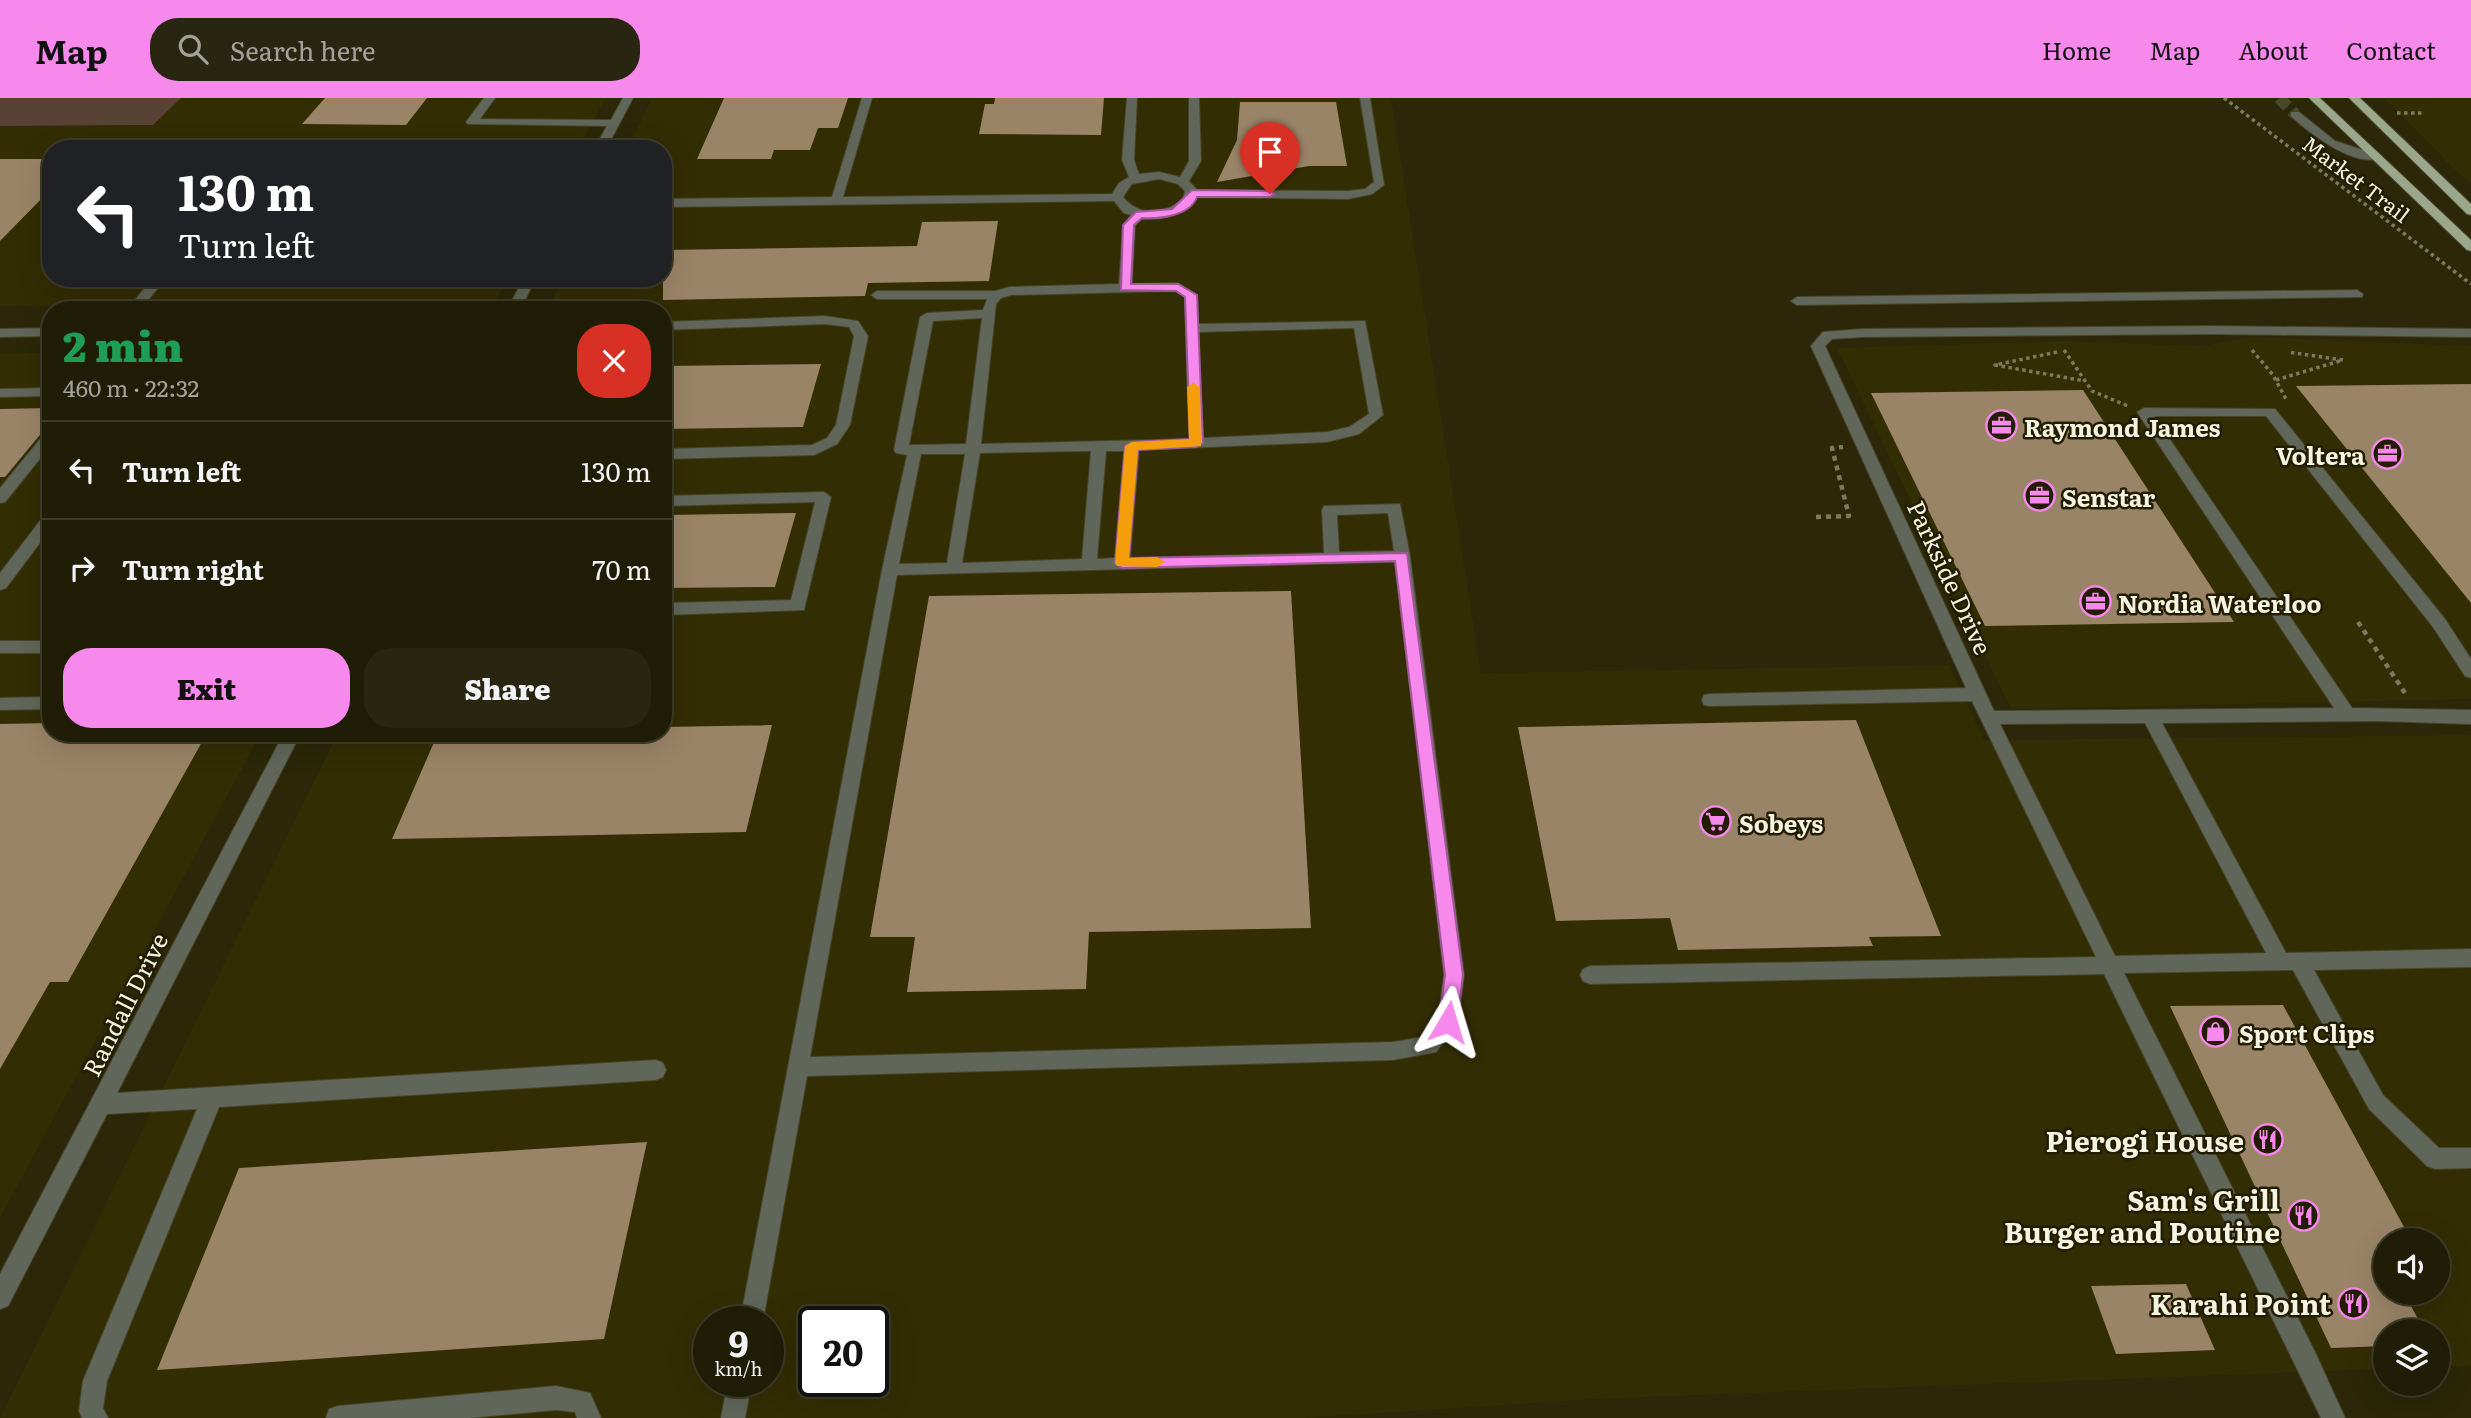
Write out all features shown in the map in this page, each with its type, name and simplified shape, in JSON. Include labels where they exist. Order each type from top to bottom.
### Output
[{"type":"main road","points":[[2314,98],[2471,247]]},
{"type":"main road","points":[[2354,98],[2471,211]]},
{"type":"main road","points":[[2376,156],[2395,153],[2402,144]]},
{"type":"street","points":[[489,98],[472,122],[614,123]]},
{"type":"street","points":[[605,140],[628,98]]},
{"type":"street","points":[[836,202],[867,98]]},
{"type":"street","points":[[1132,98],[1128,160],[1135,178]]},
{"type":"street","points":[[1183,181],[1195,161],[1194,98]]},
{"type":"street","points":[[1192,193],[1348,195],[1368,192],[1380,183],[1365,98]]},
{"type":"street","points":[[2295,114],[2318,137],[2332,146],[2376,156]]},
{"type":"street","points":[[1159,175],[1183,181],[1192,193],[1191,200],[1175,212],[1139,214],[1120,204],[1117,197],[1121,187],[1135,178],[1159,175]]},
{"type":"street","points":[[672,203],[1117,197]]},
{"type":"street","points":[[1125,288],[1129,225],[1139,214]]},
{"type":"street","points":[[141,301],[152,287]]},
{"type":"street","points":[[877,295],[996,295],[1010,291],[1178,287],[1191,295],[1196,443]]},
{"type":"street","points":[[1797,302],[2357,294]]},
{"type":"street","points":[[954,567],[973,449],[990,304],[996,295]]},
{"type":"street","points":[[989,314],[928,317],[901,450],[1132,446],[1327,437],[1354,431],[1376,415],[1360,324],[1191,328]]},
{"type":"street","points":[[672,326],[825,320],[853,324],[861,336],[843,425],[832,441],[814,450],[672,454]]},
{"type":"street","name":"Parkside Drive","points":[[2333,1418],[2307,1360],[1989,718],[1818,346],[1828,335],[1987,330],[2471,333]]},
{"type":"street","points":[[0,332],[42,332]]},
{"type":"street","points":[[0,393],[42,392]]},
{"type":"street","points":[[2144,412],[2270,412],[2439,623],[2470,669]]},
{"type":"street","points":[[2144,412],[2347,714]]},
{"type":"street","points":[[0,498],[42,446]]},
{"type":"street","points":[[1088,564],[1099,446]]},
{"type":"street","points":[[1122,563],[1132,446]]},
{"type":"street","points":[[754,1306],[890,570],[915,450]]},
{"type":"street","points":[[672,501],[824,497],[798,606],[672,608]]},
{"type":"street","points":[[798,1067],[1393,1051],[1429,1045],[1448,1022],[1454,975],[1395,508],[1329,510],[1332,558]]},
{"type":"street","points":[[0,584],[42,529]]},
{"type":"street","points":[[890,570],[1402,556]]},
{"type":"street","points":[[0,647],[42,647]]},
{"type":"street","points":[[1710,700],[1979,694]]},
{"type":"street","points":[[0,704],[42,703]]},
{"type":"street","points":[[1989,718],[2347,714],[2471,717]]},
{"type":"street","points":[[2150,716],[2289,961],[2376,1102],[2435,1159],[2471,1158]]},
{"type":"street","name":"Randall Drive","points":[[1,1295],[103,1104],[288,742]]},
{"type":"street","points":[[1590,975],[2471,958]]},
{"type":"street","points":[[103,1104],[656,1070]]},
{"type":"street","points":[[96,1418],[91,1411],[95,1381],[212,1098]]},
{"type":"street","points":[[733,1418],[737,1397]]},
{"type":"street","points":[[338,1418],[556,1398],[582,1401],[589,1418]]},
{"type":"path","name":"Market Trail","points":[[2224,98],[2471,284]]},
{"type":"path","points":[[2397,113],[2423,113]]},
{"type":"path","points":[[2249,346],[2262,348]]},
{"type":"path","points":[[2276,350],[2343,360],[2276,380]]},
{"type":"path","points":[[2065,351],[1995,365],[2085,381]]},
{"type":"path","points":[[2255,354],[2273,375]]},
{"type":"path","points":[[2069,357],[2092,391],[2144,412]]},
{"type":"path","points":[[1816,517],[1849,516],[1832,448],[1845,447]]},
{"type":"path","points":[[2358,622],[2421,717]]},
{"type":"shaded area","points":[[0,98],[181,98],[153,125],[0,126]]},
{"type":"shaded area","points":[[181,98],[606,98],[583,140],[42,140],[42,287],[503,287],[495,301],[42,301],[42,306],[0,306],[0,126],[153,125]]},
{"type":"shaded area","points":[[652,98],[1391,98],[1481,673],[1949,665],[1984,740],[2471,735],[2471,1366],[2450,1367],[2450,1319],[2373,1319],[2373,1369],[1594,1399],[1304,1418],[0,1418],[334,742],[672,742],[672,301],[552,301],[558,287],[672,287],[672,140],[631,140]]},
{"type":"shaded area","points":[[2384,98],[2471,98],[2471,184],[2453,168]]},
{"type":"shaded area","points":[[2252,337],[2471,346],[2471,699],[2011,709],[1837,348],[2064,341],[2202,346]]},
{"type":"shaded area","points":[[0,353],[42,353],[42,742],[256,742],[0,1218]]},
{"type":"building","points":[[325,98],[427,98],[406,125],[302,124]]},
{"type":"building","points":[[724,98],[848,98],[838,128],[818,128],[810,150],[774,150],[771,159],[697,159]]},
{"type":"building","points":[[995,98],[1104,98],[1101,135],[979,134],[985,104],[994,104]]},
{"type":"building","points":[[1240,102],[1336,102],[1347,166],[1309,166],[1217,182],[1237,140]]},
{"type":"building","points":[[0,159],[42,159],[42,198],[0,241]]},
{"type":"building","points":[[998,221],[989,281],[868,283],[865,296],[663,300],[663,287],[672,287],[672,250],[917,246],[922,222]]},
{"type":"building","points":[[821,364],[803,427],[672,429],[672,366]]},
{"type":"building","points":[[2471,384],[2471,603],[2296,386]]},
{"type":"building","points":[[2083,390],[2234,622],[1985,626],[1871,393]]},
{"type":"building","points":[[42,408],[42,432],[5,477],[0,477],[0,409]]},
{"type":"building","points":[[796,513],[775,587],[672,588],[672,515]]},
{"type":"building","points":[[1291,591],[1311,928],[1089,932],[1086,989],[907,992],[915,937],[870,937],[929,596]]},
{"type":"building","name":"Sobeys","points":[[1856,720],[1941,936],[1869,937],[1873,946],[1678,950],[1670,918],[1556,921],[1518,727]]},
{"type":"building","points":[[42,723],[42,742],[202,742],[68,982],[50,982],[0,1069],[0,724]]},
{"type":"building","points":[[772,725],[746,832],[392,839],[434,742],[672,742],[672,727]]},
{"type":"building","points":[[2283,1005],[2405,1228],[2373,1228],[2373,1305],[2410,1305],[2418,1319],[2373,1319],[2373,1346],[2331,1348],[2170,1006]]},
{"type":"building","points":[[647,1142],[604,1339],[157,1370],[239,1168]]},
{"type":"building","points":[[2186,1284],[2215,1350],[2116,1354],[2091,1286]]},
{"type":"tunnel","points":[[2279,98],[2295,114]]},
{"type":"slow traffic","points":[[1157,562],[1122,563],[1132,446],[1196,443],[1194,387]]},
{"type":"place","name":"Raymond James","points":[[2001,426]]},
{"type":"place","name":"Voltera","points":[[2388,454]]},
{"type":"place","name":"Senstar","points":[[2039,496]]},
{"type":"place","name":"Nordia Waterloo","points":[[2095,602]]},
{"type":"place","name":"Sobeys","points":[[1716,822]]},
{"type":"place","name":"Sport Clips","points":[[2216,1032]]},
{"type":"place","name":"Pierogi House","points":[[2267,1140]]},
{"type":"place","name":"Sam's Grill Burger and Poutine","points":[[2303,1215]]},
{"type":"place","name":"Karahi Point","points":[[2354,1303]]},
{"type":"route","points":[[1270,194],[1192,193],[1191,200],[1175,212],[1139,214],[1129,225],[1125,288],[1178,287],[1191,295],[1196,443],[1132,446],[1122,563],[1402,556],[1454,975],[1448,1022]]}]
